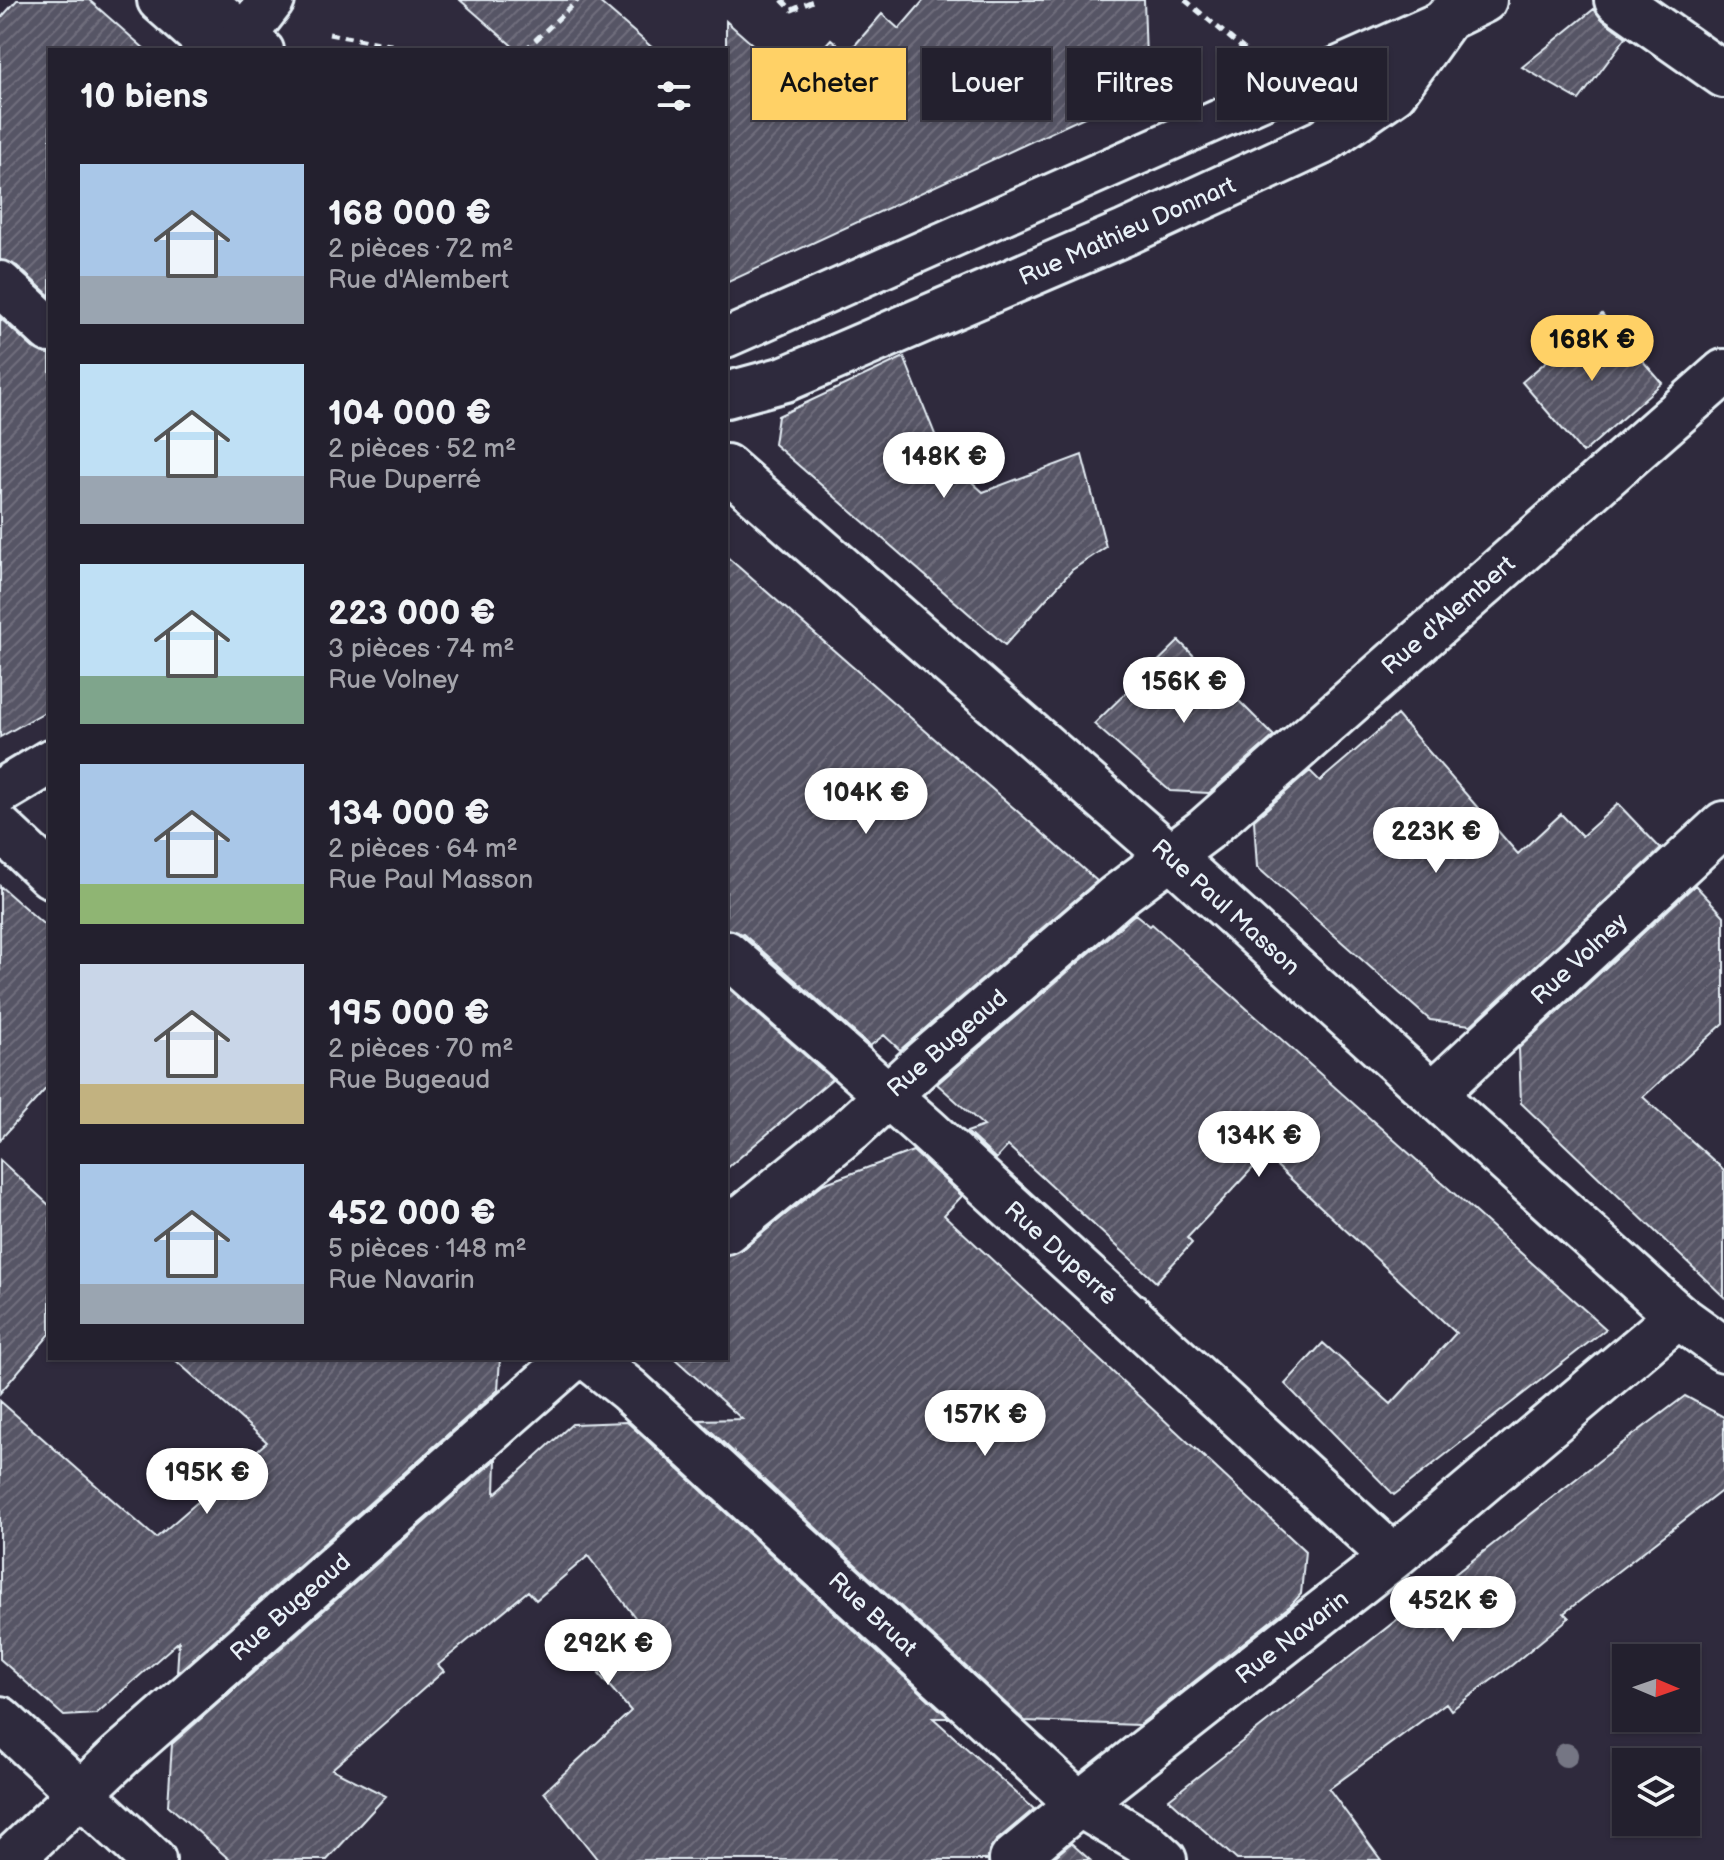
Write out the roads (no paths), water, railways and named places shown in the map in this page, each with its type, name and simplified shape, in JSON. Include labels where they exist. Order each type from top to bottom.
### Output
[{"type":"street","points":[[160,0],[240,46],[272,0]]},
{"type":"street","points":[[1617,0],[1724,75]]},
{"type":"street","name":"Rue Mathieu Donnart","points":[[728,394],[797,374],[1125,233],[1322,142],[1394,92],[1465,9]]},
{"type":"street","points":[[0,284],[48,328]]},
{"type":"street","name":"Rue d'Alembert","points":[[1170,856],[1205,830],[1724,372]]},
{"type":"street","name":"Rue Paul Masson","points":[[728,469],[1170,856],[1678,1316],[1724,1349]]},
{"type":"street","points":[[0,792],[48,763]]},
{"type":"street","name":"Rue Volney","points":[[1434,1093],[1724,824]]},
{"type":"street","points":[[0,828],[48,873]]},
{"type":"street","name":"Rue Bugeaud","points":[[728,1229],[1116,897],[1170,856]]},
{"type":"street","name":"Rue Duperré","points":[[728,955],[1393,1557]]},
{"type":"street","name":"Rue Navarin","points":[[1012,1860],[1393,1557],[1678,1316]]},
{"type":"street","name":"Rue Bugeaud","points":[[10,1860],[80,1793],[571,1360]]},
{"type":"street","name":"Rue Bruat","points":[[592,1360],[629,1390],[1079,1804],[1145,1843],[1164,1860]]},
{"type":"street","points":[[0,1719],[153,1860]]},
{"type":"lane","points":[[207,0],[240,46]]},
{"type":"lane","points":[[728,337],[1465,9]]}]
